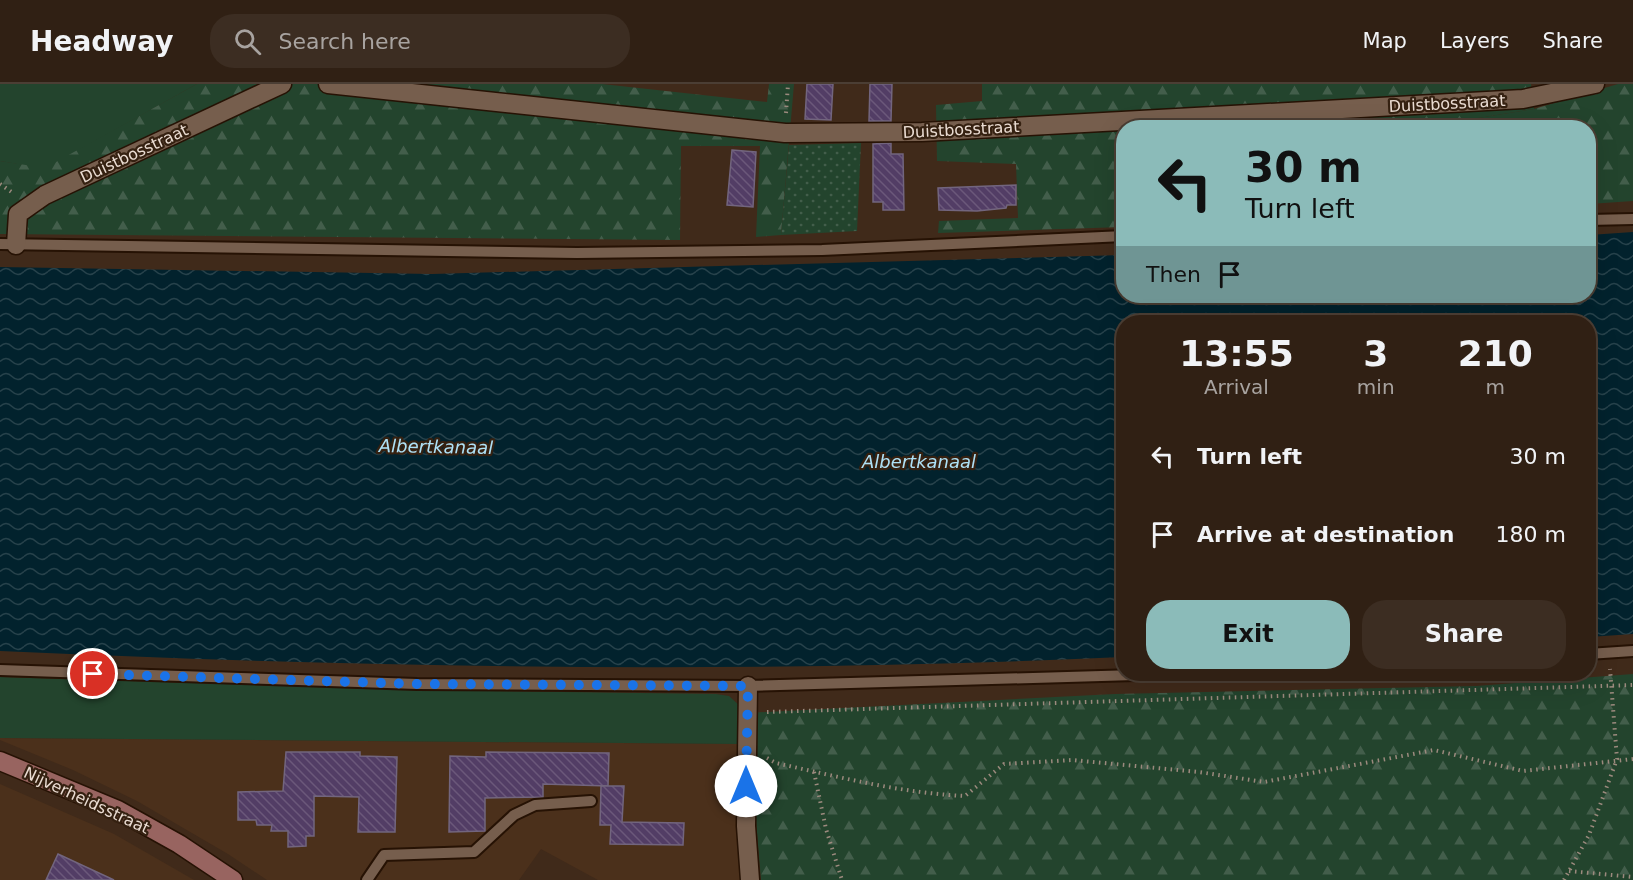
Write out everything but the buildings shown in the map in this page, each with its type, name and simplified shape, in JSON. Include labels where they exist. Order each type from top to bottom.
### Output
[{"type":"street","name":"Duistbosstraat","points":[[8,244],[18,214],[45,195],[282,84]]},
{"type":"street","name":"Duistbosstraat","points":[[328,84],[785,133],[922,132],[1116,121]]},
{"type":"street","name":"Duistbosstraat","points":[[1141,120],[1523,99],[1595,84]]},
{"type":"street","points":[[748,686],[746,826],[750,880]]},
{"type":"street","name":"Nijverheidsstraat","points":[[0,761],[118,810],[179,844],[233,880]]},
{"type":"lane","points":[[1596,220],[1633,219]]},
{"type":"lane","points":[[8,244],[577,253],[822,250],[1116,236]]},
{"type":"lane","points":[[1596,654],[1633,651]]},
{"type":"lane","points":[[0,670],[417,684],[748,686],[1116,676]]},
{"type":"lane","points":[[367,880],[384,855],[474,852],[514,815],[535,805],[591,801]]},
{"type":"path","points":[[785,133],[788,84]]},
{"type":"path","points":[[1564,880],[1589,835],[1617,759],[1610,653]]},
{"type":"path","points":[[747,713],[1633,685]]},
{"type":"path","points":[[746,746],[776,763],[814,772],[935,795],[965,796],[1004,764],[1072,760],[1199,772],[1264,782],[1434,750],[1522,771],[1633,759]]},
{"type":"path","points":[[814,772],[826,829],[842,880]]},
{"type":"path","points":[[1569,871],[1633,877]]},
{"type":"shaded area","points":[[0,738],[739,744],[744,880],[598,880],[541,849],[519,880],[267,880],[228,854],[137,801],[73,770],[0,740]]},
{"type":"shaded area","points":[[0,784],[114,834],[194,880],[0,880]]},
{"type":"green space","points":[[0,84],[197,84],[45,169],[0,161]]},
{"type":"green space","points":[[197,84],[602,84],[767,102],[769,84],[794,84],[781,235],[756,237],[760,146],[681,146],[680,240],[0,234],[0,161],[45,168]]},
{"type":"green space","points":[[982,84],[1531,84],[1534,109],[1618,84],[1633,84],[1633,201],[1596,204],[1596,120],[1534,120],[1533,109],[1478,118],[1440,120],[1116,120],[1116,227],[938,233],[939,221],[1018,218],[1016,164],[937,161],[936,105],[982,101]]},
{"type":"green space","points":[[1534,109],[1534,120],[1478,120],[1478,118]]},
{"type":"green space","points":[[861,143],[857,231],[781,235],[789,145]]},
{"type":"green space","points":[[1633,674],[1633,880],[761,880],[747,713],[1115,694],[1596,681],[1596,677]]},
{"type":"green space","points":[[0,677],[415,690],[716,694],[729,696],[740,706],[739,744],[0,738]]},
{"type":"water","name":"Albertkanaal","points":[[1633,232],[1633,634],[1596,637],[1596,315],[1116,315],[1116,657],[842,666],[562,667],[281,662],[0,651],[0,267],[432,274],[1116,255],[1116,303],[1596,303],[1596,235]]},
{"type":"route","points":[[93,674],[417,684],[748,686],[746,786]]}]
